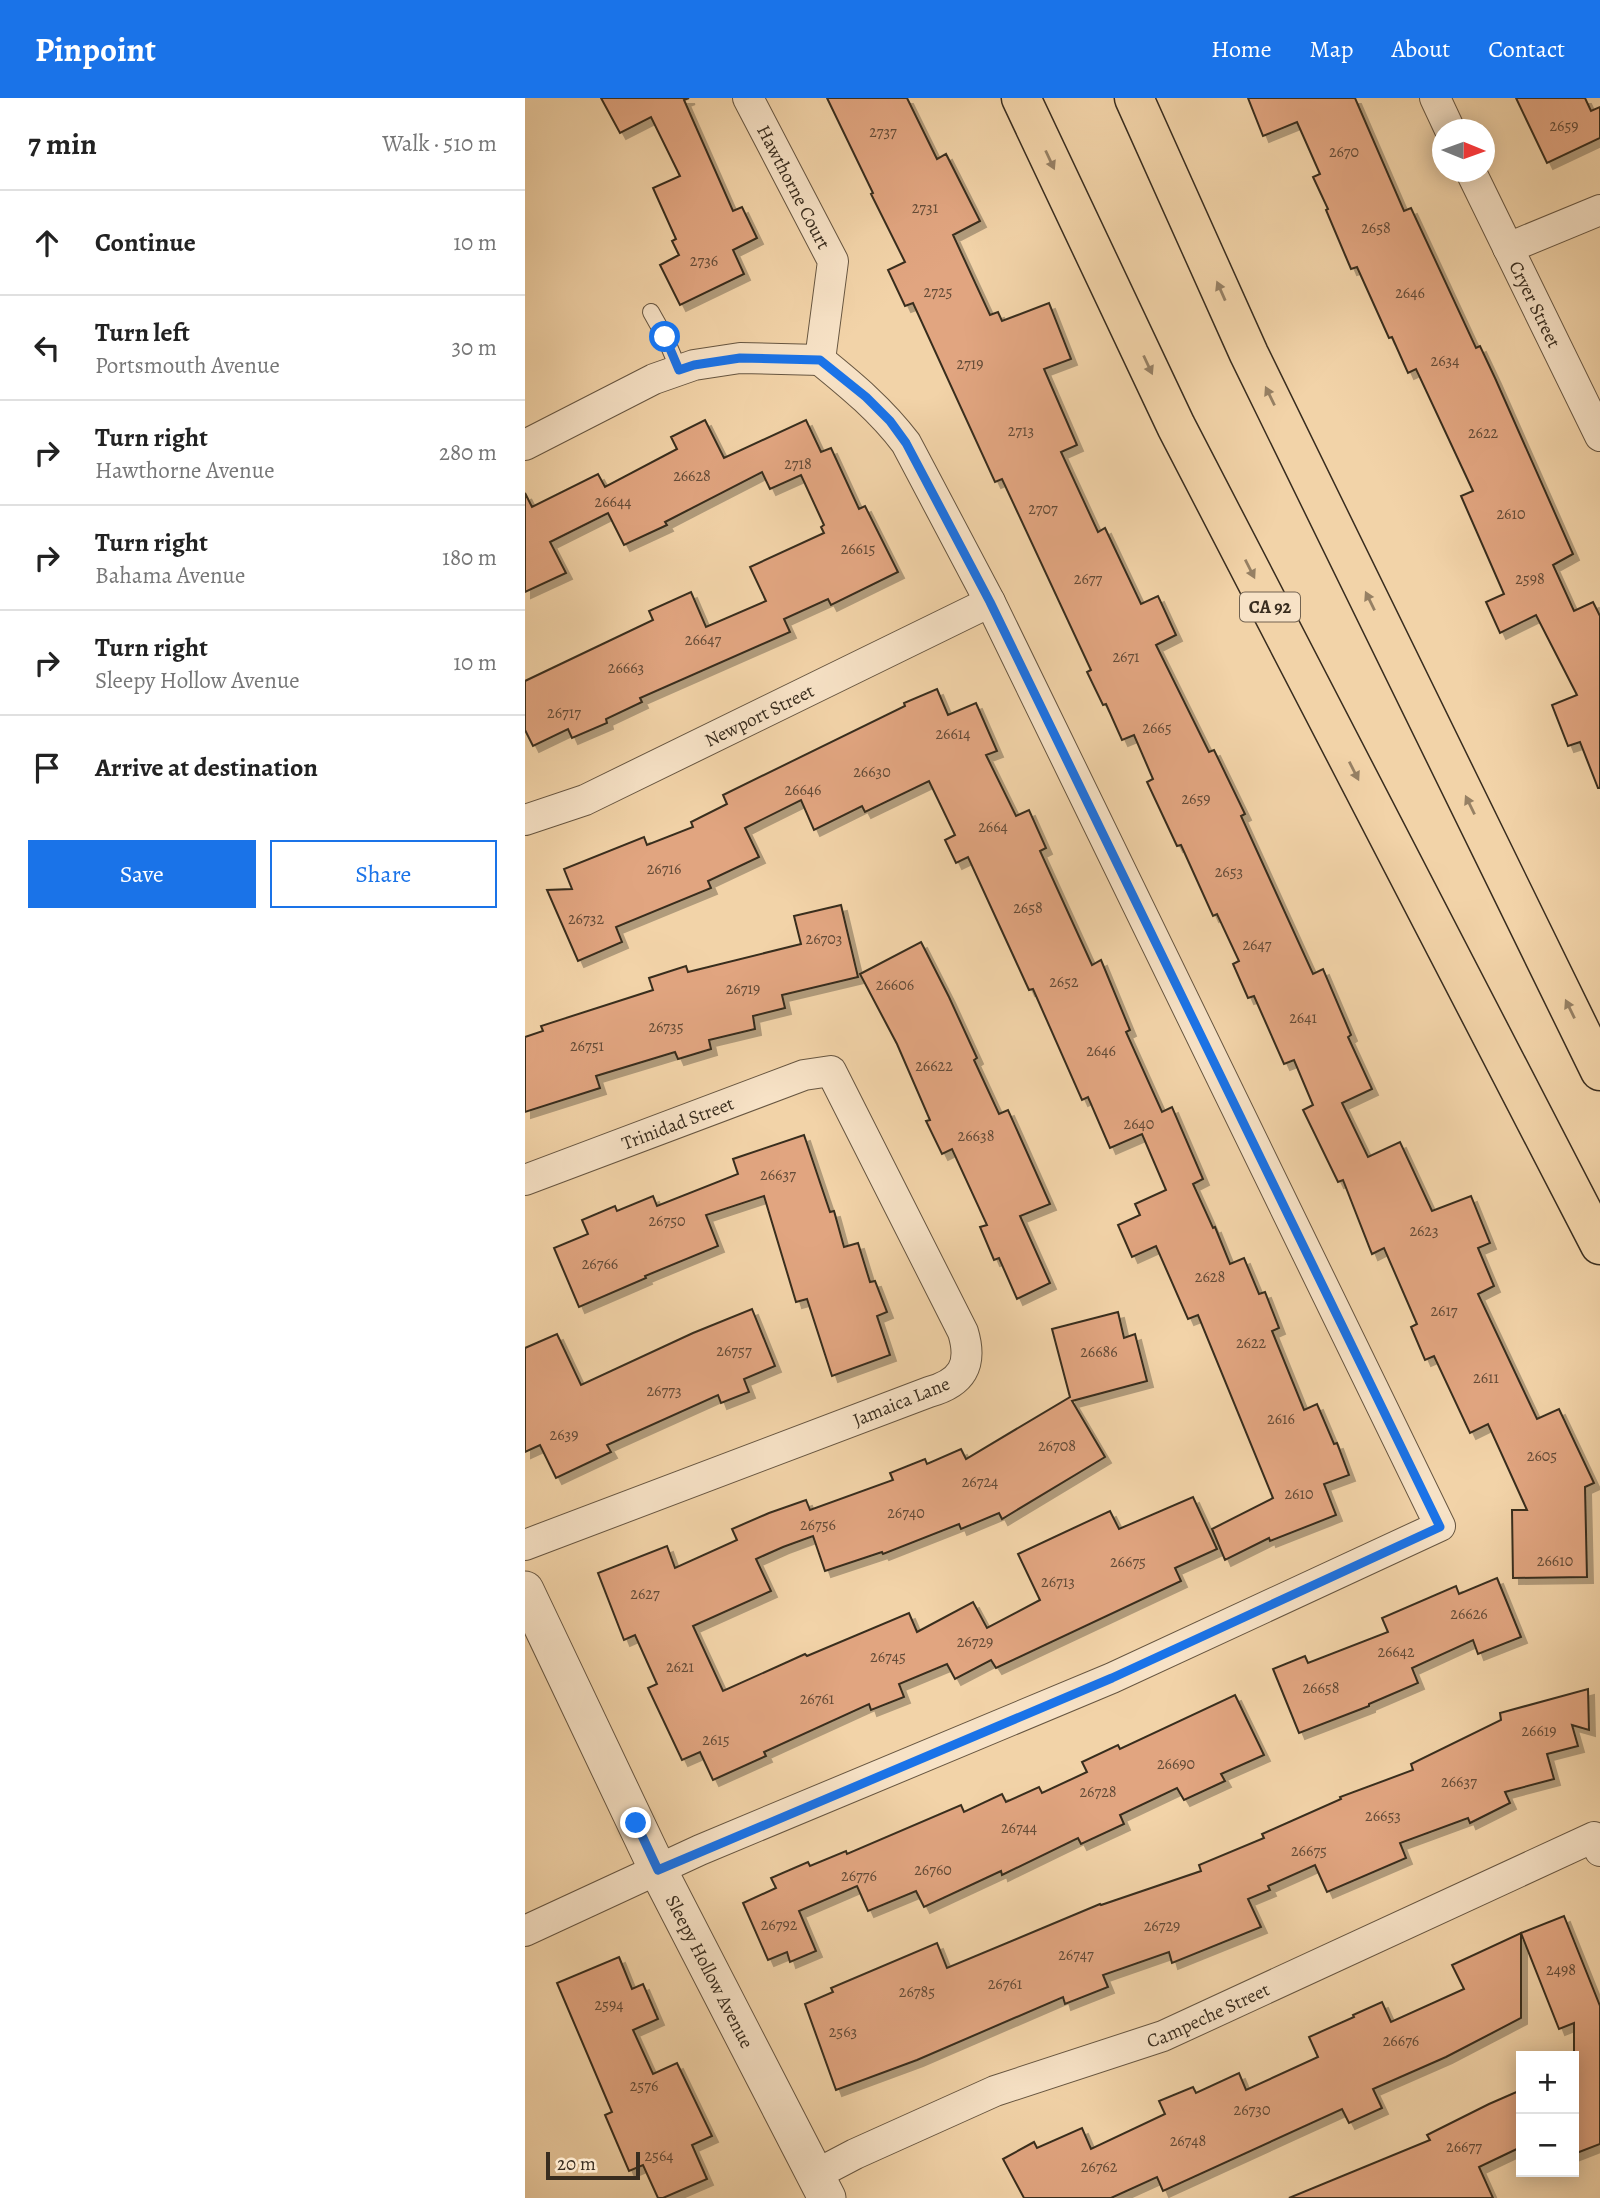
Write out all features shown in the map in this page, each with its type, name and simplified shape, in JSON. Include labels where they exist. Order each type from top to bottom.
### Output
[{"type":"highway","name":"CA 92","points":[[1021,98],[1176,426],[1600,1245]]},
{"type":"highway","points":[[1134,98],[1249,354],[1600,1071]]},
{"type":"highway","points":[[1530,1110],[1600,1273]]},
{"type":"street","name":"Hawthorne Court","points":[[748,98],[833,261],[820,360]]},
{"type":"street","points":[[1434,98],[1444,119]]},
{"type":"street","name":"Cryer Street","points":[[1476,182],[1600,436]]},
{"type":"street","points":[[1508,247],[1600,210]]},
{"type":"street","points":[[525,444],[654,379],[694,365],[740,358],[820,360],[866,397],[890,421],[906,443],[990,602],[1440,1527],[1112,1678],[658,1870],[525,1931]]},
{"type":"street","name":"Newport Street","points":[[525,820],[585,800],[990,602]]},
{"type":"street","name":"Trinidad Street","points":[[525,1180],[804,1076],[831,1071]]},
{"type":"street","name":"Jamaica Lane","points":[[525,1545],[946,1387],[958,1378],[966,1364],[968,1349],[963,1332],[831,1071]]},
{"type":"street","name":"Sleepy Hollow Avenue","points":[[525,1590],[658,1870],[821,2187]]},
{"type":"street","name":"Campeche Street","points":[[821,2187],[855,2154],[995,2091],[1163,2036],[1597,1844]]},
{"type":"lane","points":[[651,313],[679,370]]},
{"type":"building","points":[[601,98],[689,98],[684,100],[733,211],[742,207],[757,238],[733,250],[744,274],[680,305],[660,265],[679,255],[672,241],[676,239],[653,188],[680,176],[651,117],[620,133]]},
{"type":"building","points":[[827,98],[907,98],[937,159],[946,154],[980,221],[953,235],[990,315],[998,312],[1002,321],[1049,303],[1071,359],[1044,369],[1077,445],[1061,452],[1098,532],[1105,528],[1141,604],[1158,596],[1176,635],[1156,645],[1209,752],[1214,750],[1245,814],[1241,816],[1313,974],[1323,969],[1351,1035],[1348,1037],[1372,1089],[1342,1103],[1368,1157],[1400,1142],[1432,1211],[1471,1196],[1490,1243],[1478,1248],[1494,1286],[1478,1294],[1537,1419],[1559,1409],[1594,1483],[1585,1487],[1587,1577],[1513,1578],[1512,1510],[1527,1510],[1488,1424],[1470,1433],[1434,1356],[1425,1360],[1411,1327],[1417,1324],[1384,1248],[1372,1254],[1343,1180],[1338,1182],[1303,1110],[1313,1105],[1294,1060],[1284,1064],[1254,996],[1248,998],[1233,964],[1239,961],[1217,914],[1213,916],[1181,845],[1177,846],[1147,782],[1153,779],[1134,735],[1122,740],[1106,704],[1103,705],[1087,672],[1091,670],[1002,479],[995,482],[913,303],[905,306],[888,270],[905,262]]},
{"type":"building","points":[[1248,98],[1355,98],[1404,211],[1411,208],[1476,348],[1480,346],[1573,554],[1553,565],[1574,611],[1593,602],[1600,616],[1600,788],[1580,742],[1568,746],[1552,705],[1577,695],[1536,615],[1500,633],[1486,602],[1504,594],[1461,496],[1473,491],[1416,369],[1408,373],[1357,267],[1351,269],[1313,177],[1320,174],[1297,122],[1263,136]]},
{"type":"building","points":[[1516,98],[1585,98],[1591,111],[1600,107],[1600,138],[1547,163]]},
{"type":"building","points":[[705,420],[724,458],[806,420],[821,452],[831,448],[859,509],[865,506],[898,572],[831,605],[828,599],[784,619],[790,632],[640,698],[642,702],[606,719],[607,723],[572,738],[568,729],[533,746],[525,730],[525,681],[653,620],[649,611],[691,592],[706,627],[766,601],[750,567],[824,533],[821,527],[824,525],[801,475],[770,489],[762,472],[665,522],[667,525],[624,545],[608,513],[550,542],[566,573],[525,592],[525,493],[532,507],[598,474],[605,487],[677,449],[671,437]]},
{"type":"building","points":[[937,689],[948,715],[976,703],[997,751],[986,755],[1016,816],[1029,810],[1046,848],[1040,851],[1092,965],[1101,960],[1130,1030],[1126,1032],[1162,1112],[1172,1107],[1203,1179],[1193,1184],[1230,1264],[1244,1258],[1259,1294],[1265,1292],[1279,1328],[1272,1331],[1304,1410],[1317,1404],[1334,1444],[1337,1443],[1349,1475],[1324,1484],[1336,1515],[1270,1541],[1269,1538],[1225,1560],[1212,1529],[1273,1498],[1198,1315],[1188,1319],[1156,1246],[1132,1257],[1118,1225],[1140,1215],[1135,1204],[1166,1190],[1142,1134],[1110,1148],[1088,1097],[1082,1100],[1033,989],[1029,990],[968,857],[956,863],[945,840],[955,835],[929,781],[865,812],[862,806],[814,830],[801,800],[745,828],[759,857],[708,881],[711,888],[616,927],[622,942],[578,961],[547,890],[572,889],[564,869],[644,837],[647,845],[693,827],[691,822],[727,804],[723,795],[905,706],[904,703]]},
{"type":"building","points":[[841,905],[858,977],[782,995],[785,1008],[753,1016],[755,1029],[709,1040],[711,1049],[678,1059],[675,1052],[596,1076],[600,1088],[525,1112],[525,1037],[543,1031],[541,1026],[653,990],[649,978],[686,966],[688,972],[801,944],[794,916]]},
{"type":"building","points":[[921,942],[977,1058],[974,1060],[999,1114],[1008,1110],[1050,1204],[1020,1216],[1050,1283],[1017,1299],[999,1258],[994,1260],[980,1227],[987,1225],[952,1149],[942,1154],[926,1121],[930,1120],[897,1044],[860,974]]},
{"type":"building","points":[[804,1135],[830,1212],[834,1211],[844,1247],[858,1243],[870,1282],[875,1281],[887,1312],[877,1316],[890,1355],[832,1376],[807,1299],[796,1302],[764,1196],[706,1215],[718,1246],[579,1307],[554,1248],[588,1234],[582,1220],[615,1206],[617,1211],[653,1196],[657,1206],[738,1174],[733,1159]]},
{"type":"building","points":[[752,1309],[775,1366],[744,1379],[749,1392],[721,1403],[718,1395],[607,1445],[611,1452],[556,1478],[540,1445],[525,1452],[525,1348],[557,1334],[581,1385]]},
{"type":"building","points":[[1118,1312],[1124,1338],[1135,1334],[1147,1381],[1072,1401],[1105,1457],[1002,1519],[999,1513],[961,1529],[959,1524],[883,1554],[882,1552],[825,1571],[813,1536],[783,1547],[756,1559],[771,1591],[693,1626],[723,1691],[805,1654],[807,1656],[909,1613],[917,1632],[973,1602],[987,1628],[1040,1600],[1018,1554],[1110,1511],[1119,1529],[1193,1497],[1217,1549],[1175,1568],[1181,1581],[996,1668],[991,1660],[955,1679],[947,1664],[899,1684],[904,1697],[871,1710],[869,1704],[764,1752],[766,1756],[713,1780],[700,1752],[682,1760],[648,1688],[657,1684],[635,1635],[624,1640],[598,1573],[667,1546],[675,1568],[737,1540],[732,1529],[769,1513],[806,1500],[810,1510],[893,1480],[890,1473],[925,1459],[927,1464],[961,1449],[966,1459],[1070,1397],[1052,1329]]},
{"type":"building","points":[[1497,1578],[1521,1637],[1478,1654],[1473,1640],[1412,1668],[1418,1683],[1369,1706],[1299,1733],[1273,1669],[1305,1656],[1308,1663],[1388,1632],[1382,1618],[1456,1586],[1459,1594]]},
{"type":"building","points":[[1588,1689],[1589,1730],[1572,1725],[1578,1746],[1547,1754],[1554,1779],[1505,1792],[1510,1803],[1470,1823],[1468,1818],[1400,1843],[1406,1858],[1327,1892],[1315,1865],[1268,1886],[1270,1890],[1248,1899],[1261,1927],[1172,1963],[1169,1952],[1103,1975],[1108,1987],[1065,2004],[1063,1997],[917,2060],[836,2090],[805,2004],[833,1992],[831,1988],[937,1943],[947,1968],[1100,1904],[1201,1871],[1199,1865],[1264,1838],[1262,1834],[1341,1799],[1340,1797],[1413,1770],[1411,1764],[1501,1720],[1500,1713]]},
{"type":"building","points":[[1235,1695],[1264,1755],[1221,1774],[1225,1781],[1184,1800],[1177,1788],[1120,1815],[1124,1824],[1081,1844],[1078,1838],[1002,1875],[1001,1871],[924,1907],[916,1891],[868,1911],[857,1886],[799,1911],[816,1951],[790,1962],[787,1952],[768,1960],[743,1903],[776,1888],[771,1878],[808,1862],[810,1866],[846,1851],[847,1854],[961,1805],[964,1812],[1002,1794],[1006,1802],[1039,1787],[1042,1793],[1087,1772],[1082,1762],[1118,1745],[1120,1749]]},
{"type":"building","points":[[1564,1916],[1600,2006],[1600,2144],[1579,2152],[1579,2051],[1574,2051],[1574,2023],[1559,2029],[1521,1933]]},
{"type":"building","points":[[1521,1933],[1521,2018],[1446,2057],[1373,2089],[1382,2108],[1349,2123],[1342,2109],[1163,2191],[1157,2177],[1111,2198],[1024,2198],[1003,2159],[1034,2142],[1037,2148],[1082,2128],[1091,2149],[1165,2114],[1159,2101],[1193,2087],[1196,2093],[1239,2073],[1246,2090],[1318,2057],[1309,2037],[1354,2017],[1353,2015],[1382,2002],[1391,2022],[1464,1989],[1452,1965]]},
{"type":"building","points":[[619,1957],[632,1989],[643,1984],[658,2019],[633,2030],[653,2074],[677,2063],[712,2136],[692,2145],[707,2179],[663,2198],[658,2198],[643,2165],[629,2171],[605,2115],[612,2112],[557,1983]]},
{"type":"building","points":[[1516,2092],[1516,2149],[1479,2167],[1493,2198],[1289,2198],[1430,2140],[1427,2135]]},
{"type":"route","points":[[636,1823],[658,1870],[1112,1678],[1440,1527],[990,602],[906,443],[890,421],[866,397],[820,360],[740,358],[679,370],[665,337]]}]
